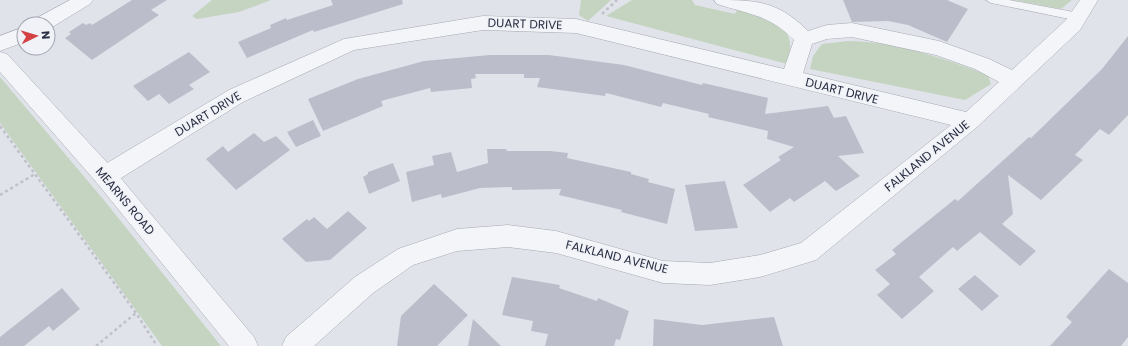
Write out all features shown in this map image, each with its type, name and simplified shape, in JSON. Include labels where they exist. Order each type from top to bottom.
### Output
[{"type":"street","points":[[56,16],[84,0]]},
{"type":"street","points":[[723,0],[754,7],[777,15],[804,39]]},
{"type":"street","name":"FALKLAND AVENUE","points":[[295,346],[364,285],[406,257],[436,245],[457,240],[508,236],[556,242],[663,272],[710,274],[760,266],[808,252],[970,122],[1073,25],[1084,8]]},
{"type":"street","name":"DUART DRIVE","points":[[105,176],[236,96],[351,44],[483,23],[576,26],[970,122]]},
{"type":"street","points":[[804,39],[827,32],[852,30],[939,48],[982,64],[1014,80]]},
{"type":"street","points":[[0,44],[16,37]]},
{"type":"street","points":[[792,78],[804,39]]},
{"type":"street","name":"MEARNS ROAD","points":[[0,59],[105,176],[245,346]]},
{"type":"lane","points":[[991,0],[1084,8]]},
{"type":"path","points":[[0,126],[136,313],[157,346]]},
{"type":"path","points":[[0,195],[35,174]]},
{"type":"path","points":[[96,346],[136,313]]},
{"type":"green space","points":[[212,0],[271,0],[239,12],[197,19],[192,16]]},
{"type":"green space","points":[[581,0],[611,0],[588,21],[579,15]]},
{"type":"green space","points":[[632,0],[692,0],[695,5],[735,14],[739,7],[771,19],[786,31],[790,51],[787,64],[606,16]]},
{"type":"green space","points":[[1013,0],[1072,0],[1061,9]]},
{"type":"green space","points":[[848,41],[884,44],[937,57],[988,75],[991,84],[965,100],[810,69],[813,56],[822,44]]},
{"type":"green space","points":[[0,77],[103,199],[221,346],[162,346],[0,123]]},
{"type":"building","points":[[132,0],[167,0],[151,10],[159,15],[92,60],[65,38],[71,34],[69,32],[83,23],[86,25],[90,23],[92,25]]},
{"type":"building","points":[[331,0],[402,0],[403,4],[314,32],[313,30],[247,58],[238,42],[271,28],[270,25],[286,18],[287,20],[333,5]]},
{"type":"building","points":[[843,0],[947,0],[968,9],[947,42],[908,25],[888,21],[852,22]]},
{"type":"building","points":[[1128,36],[1128,115],[1109,135],[1100,129],[1075,155],[1083,160],[1041,200],[1008,175],[1013,214],[1002,224],[1036,251],[1020,266],[980,232],[957,251],[953,247],[919,277],[934,291],[902,319],[877,295],[890,284],[875,270],[896,254],[892,250],[955,199],[958,201],[1029,137],[1031,138],[1102,69]]},
{"type":"building","points":[[189,52],[210,72],[189,85],[194,89],[169,104],[159,94],[148,101],[133,86]]},
{"type":"building","points":[[490,55],[549,55],[624,65],[702,85],[703,83],[768,98],[765,114],[828,106],[834,118],[846,116],[864,153],[838,156],[860,176],[836,191],[825,181],[794,202],[790,198],[770,212],[743,185],[781,160],[778,157],[794,147],[767,139],[768,131],[708,117],[709,114],[663,103],[661,107],[606,93],[605,96],[537,87],[540,78],[524,78],[524,74],[475,74],[476,78],[471,79],[472,88],[431,92],[430,88],[381,101],[383,106],[323,131],[308,99],[358,79],[424,61]]},
{"type":"building","points":[[313,120],[321,136],[296,147],[287,132]]},
{"type":"building","points":[[254,133],[264,142],[276,136],[290,150],[236,190],[206,159],[223,146],[228,152]]},
{"type":"building","points":[[487,149],[568,153],[567,158],[631,172],[631,174],[649,179],[648,182],[675,189],[667,224],[621,212],[622,210],[559,195],[561,189],[512,190],[512,187],[480,188],[442,198],[441,194],[412,202],[406,172],[434,165],[432,156],[451,152],[457,172],[488,163]]},
{"type":"building","points":[[393,163],[400,181],[369,194],[363,177],[368,174],[368,172]]},
{"type":"building","points":[[725,181],[738,228],[695,231],[685,185]]},
{"type":"building","points":[[348,211],[367,228],[330,260],[306,262],[282,239],[307,219],[309,221],[314,217],[327,229]]},
{"type":"building","points":[[1109,269],[1128,283],[1128,337],[1121,346],[1050,346],[1072,322],[1066,317]]},
{"type":"building","points":[[975,275],[999,296],[982,311],[958,289]]},
{"type":"building","points":[[512,277],[560,285],[559,288],[597,301],[598,298],[629,311],[620,340],[616,339],[614,346],[545,346],[548,334],[531,331],[533,321],[502,315]]},
{"type":"building","points":[[434,284],[468,315],[437,346],[397,346],[401,316]]},
{"type":"building","points":[[62,288],[80,309],[53,331],[49,326],[24,346],[0,346],[0,337]]},
{"type":"building","points":[[774,317],[783,346],[653,346],[654,319],[702,325]]},
{"type":"building","points":[[473,319],[501,346],[468,346]]}]
